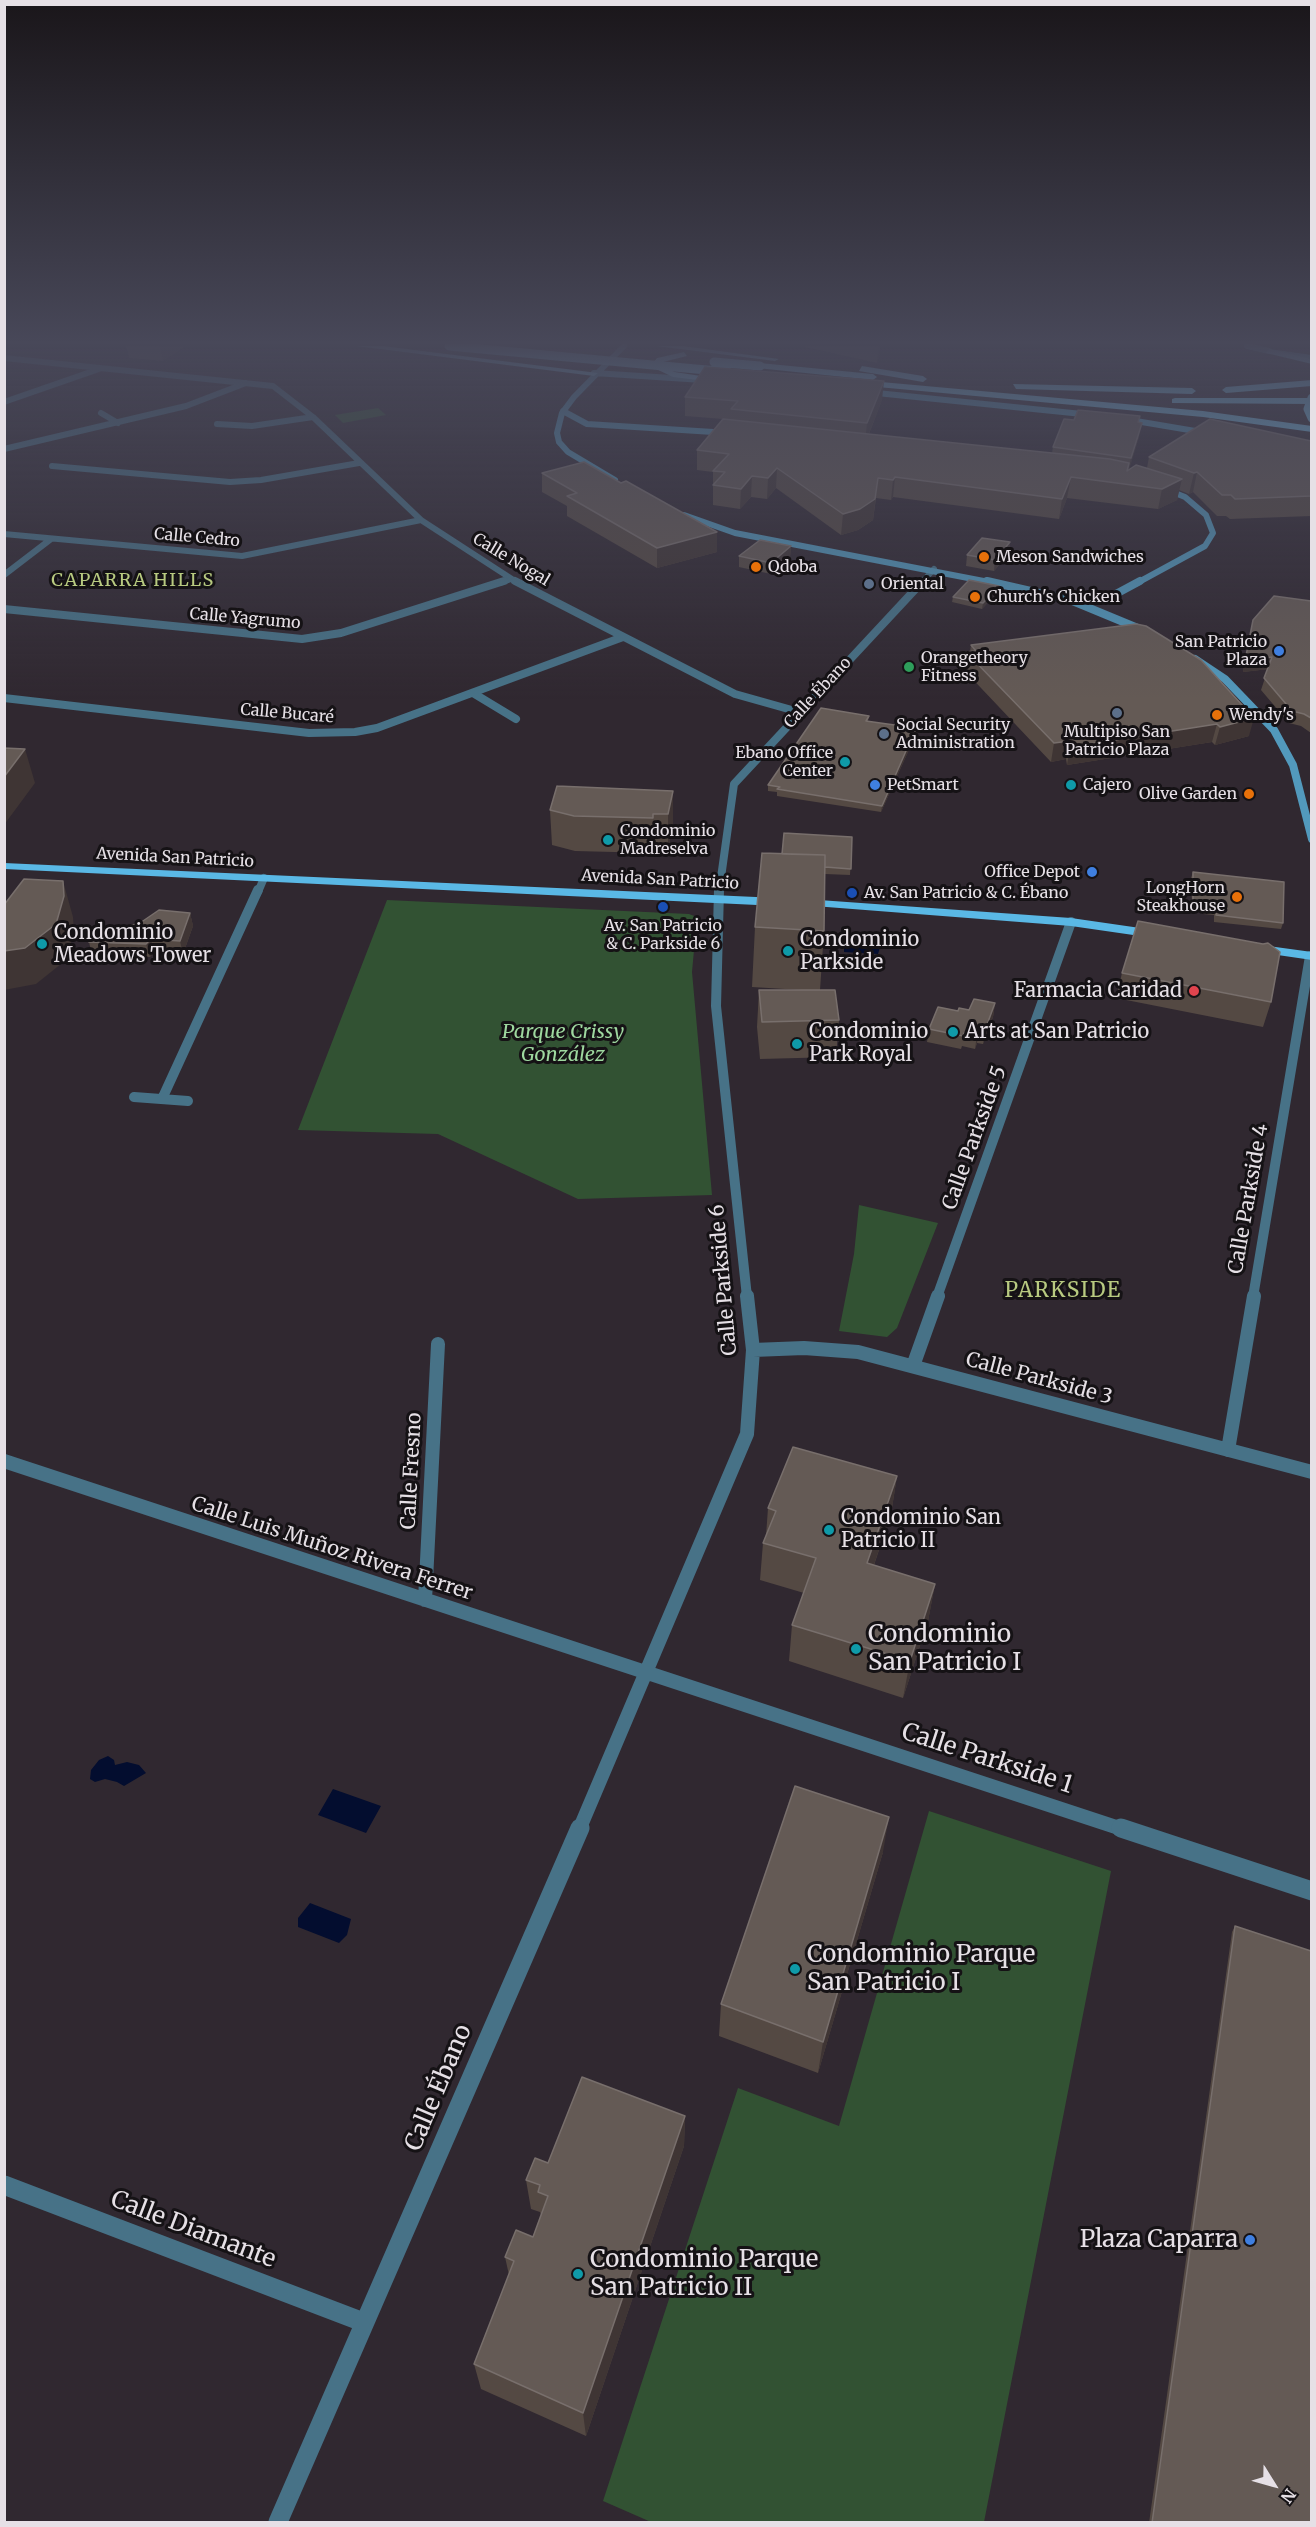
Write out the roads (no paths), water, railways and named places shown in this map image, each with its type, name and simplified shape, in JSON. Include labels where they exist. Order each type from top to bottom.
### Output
[{"type":"main road","name":"Avenida San Patricio","points":[[4,866],[879,907],[1071,922],[1162,935]]},
{"type":"main road","points":[[1253,948],[1311,953]]},
{"type":"street","points":[[52,466],[230,482],[261,480],[354,464]]},
{"type":"street","name":"Calle Nogal","points":[[360,464],[421,520],[511,579],[735,694],[799,712]]},
{"type":"street","points":[[589,464],[625,485]]},
{"type":"street","points":[[1070,600],[1114,595],[1192,555],[1205,546],[1212,537],[1213,526],[1197,507],[1185,497],[1156,486]]},
{"type":"street","points":[[677,512],[735,533],[934,569],[1070,600],[1154,636]]},
{"type":"street","name":"Calle Cedro","points":[[4,534],[242,556],[421,520]]},
{"type":"street","points":[[4,575],[51,539]]},
{"type":"street","name":"Calle Ébano","points":[[718,900],[731,792],[734,784],[832,676],[934,569]]},
{"type":"street","name":"Calle Yagrumo","points":[[4,609],[302,639],[341,633],[511,579]]},
{"type":"street","points":[[1109,615],[1108,608],[1114,595]]},
{"type":"street","name":"Calle Bucaré","points":[[4,698],[331,734],[377,728],[624,637]]},
{"type":"street","points":[[1183,651],[1225,679],[1274,730],[1293,765],[1311,839]]},
{"type":"street","points":[[473,693],[516,719]]},
{"type":"street","points":[[4,709],[14,699]]},
{"type":"street","points":[[162,1099],[264,878]]},
{"type":"street","name":"Calle Parkside 6","points":[[647,1674],[747,1434],[753,1350],[716,1006],[718,900]]},
{"type":"street","name":"Calle Parkside 5","points":[[913,1366],[1071,922]]},
{"type":"street","name":"Calle Parkside 4","points":[[1228,1450],[1311,953]]},
{"type":"street","points":[[134,1098],[188,1101]]},
{"type":"street","name":"Calle Fresno","points":[[425,1600],[438,1344]]},
{"type":"street","name":"Calle Parkside 3","points":[[753,1350],[804,1348],[858,1352],[1311,1472]]},
{"type":"street","name":"Calle Luis Muñoz Rivera Ferrer","points":[[4,1461],[647,1674]]},
{"type":"street","name":"Calle Ébano","points":[[278,2523],[363,2322],[647,1674]]},
{"type":"street","name":"Calle Parkside 1","points":[[647,1674],[1311,1892]]},
{"type":"street","name":"Calle Diamante","points":[[4,2185],[363,2322]]},
{"type":"water","points":[[844,938],[882,941],[878,954],[844,952]]},
{"type":"water","points":[[108,1756],[114,1760],[115,1765],[127,1762],[139,1765],[146,1773],[124,1786],[105,1779],[95,1782],[90,1779],[91,1770],[99,1760]]},
{"type":"water","points":[[333,1789],[381,1806],[366,1833],[318,1815]]},
{"type":"water","points":[[310,1903],[351,1919],[347,1935],[339,1943],[298,1927],[298,1918]]},
{"type":"place","name":"Meson Sandwiches","points":[[984,557]]},
{"type":"place","name":"Qdoba","points":[[756,567]]},
{"type":"place","name":"Oriental","points":[[869,584]]},
{"type":"place","name":"Church's Chicken","points":[[975,597]]},
{"type":"place","name":"San Patricio Plaza","points":[[1279,651]]},
{"type":"place","name":"Orangetheory Fitness","points":[[909,667]]},
{"type":"place","name":"Multipiso San Patricio Plaza","points":[[1117,713]]},
{"type":"place","name":"Wendy's","points":[[1217,715]]},
{"type":"place","name":"Social Security Administration","points":[[884,734]]},
{"type":"place","name":"Ebano Office Center","points":[[845,762]]},
{"type":"place","name":"PetSmart","points":[[875,785]]},
{"type":"place","name":"Cajero","points":[[1071,785]]},
{"type":"place","name":"Olive Garden","points":[[1249,794]]},
{"type":"place","name":"Condominio Madreselva","points":[[608,840]]},
{"type":"place","name":"Office Depot","points":[[1092,872]]},
{"type":"place","name":"Av. San Patricio & C. Ébano","points":[[852,893]]},
{"type":"place","name":"LongHorn Steakhouse","points":[[1237,897]]},
{"type":"place","name":"Av. San Patricio & C. Parkside 6","points":[[663,907]]},
{"type":"place","name":"Condominio Meadows Tower","points":[[42,944]]},
{"type":"place","name":"Condominio Parkside","points":[[788,951]]},
{"type":"place","name":"Farmacia Caridad","points":[[1194,991]]},
{"type":"place","name":"Arts at San Patricio","points":[[953,1032]]},
{"type":"place","name":"Condominio Park Royal","points":[[797,1044]]},
{"type":"place","name":"Condominio San Patricio II","points":[[829,1530]]},
{"type":"place","name":"Condominio San Patricio I","points":[[856,1649]]},
{"type":"place","name":"Condominio Parque San Patricio I","points":[[795,1969]]},
{"type":"place","name":"Plaza Caparra","points":[[1250,2240]]},
{"type":"place","name":"Condominio Parque San Patricio II","points":[[578,2274]]},
{"type":"district","name":"CAPARRA HILLS","points":[[133,581]]},
{"type":"district","name":"PARKSIDE","points":[[1063,1291]]},
{"type":"park label","name":"Parque Crissy González","points":[[563,1044]]}]
